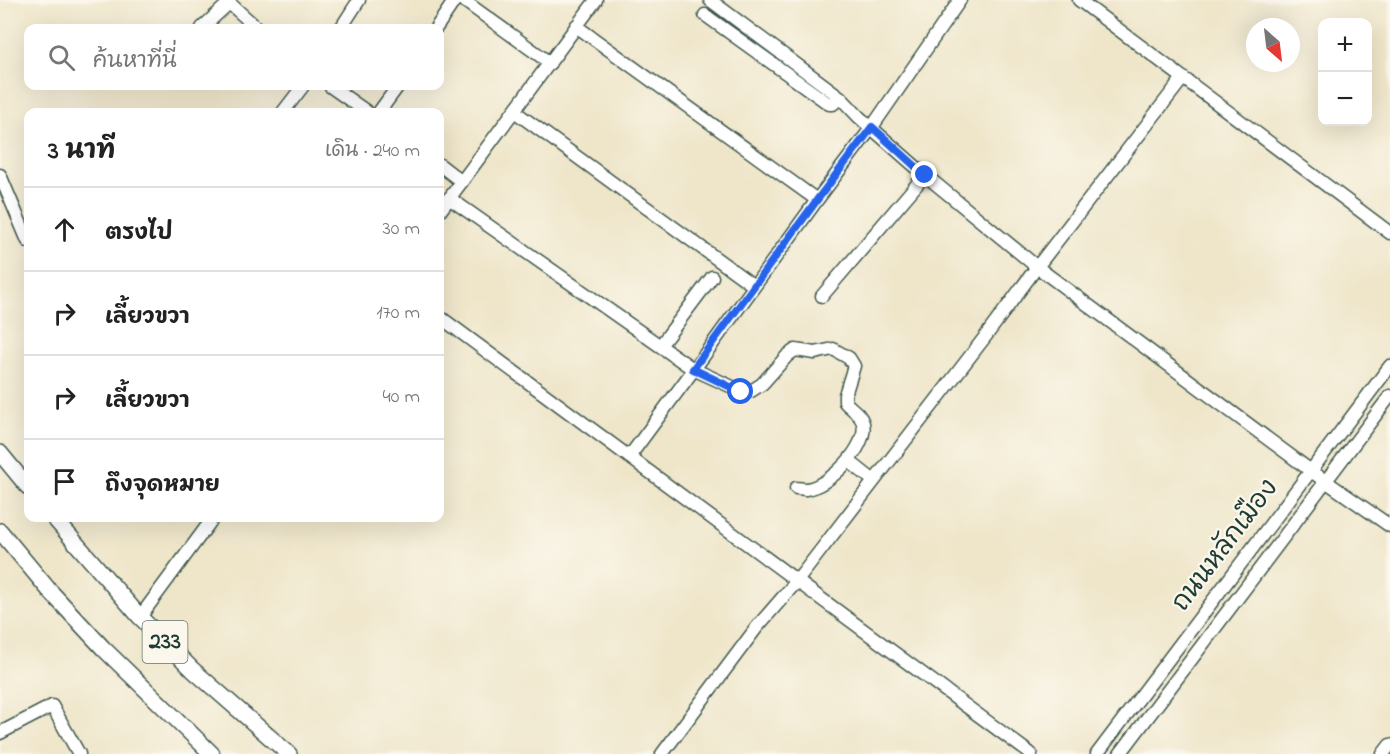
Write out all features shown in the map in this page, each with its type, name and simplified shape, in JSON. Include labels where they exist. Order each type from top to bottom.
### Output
[{"type":"main road","points":[[0,453],[24,482]]},
{"type":"main road","name":"233","points":[[57,522],[140,617],[192,670],[290,754]]},
{"type":"main road","name":"233","points":[[0,531],[49,590],[103,648],[212,754]]},
{"type":"street","points":[[344,24],[359,0]]},
{"type":"street","points":[[439,24],[455,0]]},
{"type":"street","points":[[463,0],[550,63]]},
{"type":"street","points":[[444,206],[596,0]]},
{"type":"street","points":[[710,0],[840,97],[859,117],[925,175],[1037,267],[1311,471],[1390,526]]},
{"type":"street","points":[[629,457],[872,127],[960,0]]},
{"type":"street","points":[[1079,0],[1390,233]]},
{"type":"street","points":[[206,24],[227,2],[252,24]]},
{"type":"street","points":[[705,15],[829,104],[833,104],[840,97]]},
{"type":"street","points":[[576,26],[817,200]]},
{"type":"street","points":[[662,754],[757,627],[797,581],[1183,78]]},
{"type":"street","points":[[286,108],[300,90]]},
{"type":"street","points":[[336,90],[361,108]]},
{"type":"street","points":[[383,108],[395,90]]},
{"type":"street","points":[[514,111],[754,286]]},
{"type":"street","points":[[444,168],[462,182]]},
{"type":"street","points":[[0,175],[24,232]]},
{"type":"street","points":[[822,296],[925,175]]},
{"type":"street","points":[[449,198],[693,369],[741,392],[751,391],[762,384],[780,362],[795,350],[815,352],[833,349],[849,358],[854,366],[844,402],[858,414],[862,421],[864,429],[861,439],[849,461],[826,480],[813,487],[796,488]]},
{"type":"street","points":[[660,346],[712,277]]},
{"type":"street","points":[[444,320],[1031,754]]},
{"type":"street","name":"ถนนหลักเมือง","points":[[1097,754],[1390,366]]},
{"type":"street","name":"ถนนหลักเมือง","points":[[1120,754],[1390,396]]},
{"type":"street","points":[[849,461],[874,481]]},
{"type":"street","points":[[140,617],[210,522]]},
{"type":"street","points":[[0,733],[52,706],[79,754]]},
{"type":"street","points":[[1383,754],[1390,745]]},
{"type":"route","points":[[741,392],[693,369],[872,127],[925,175]]}]
